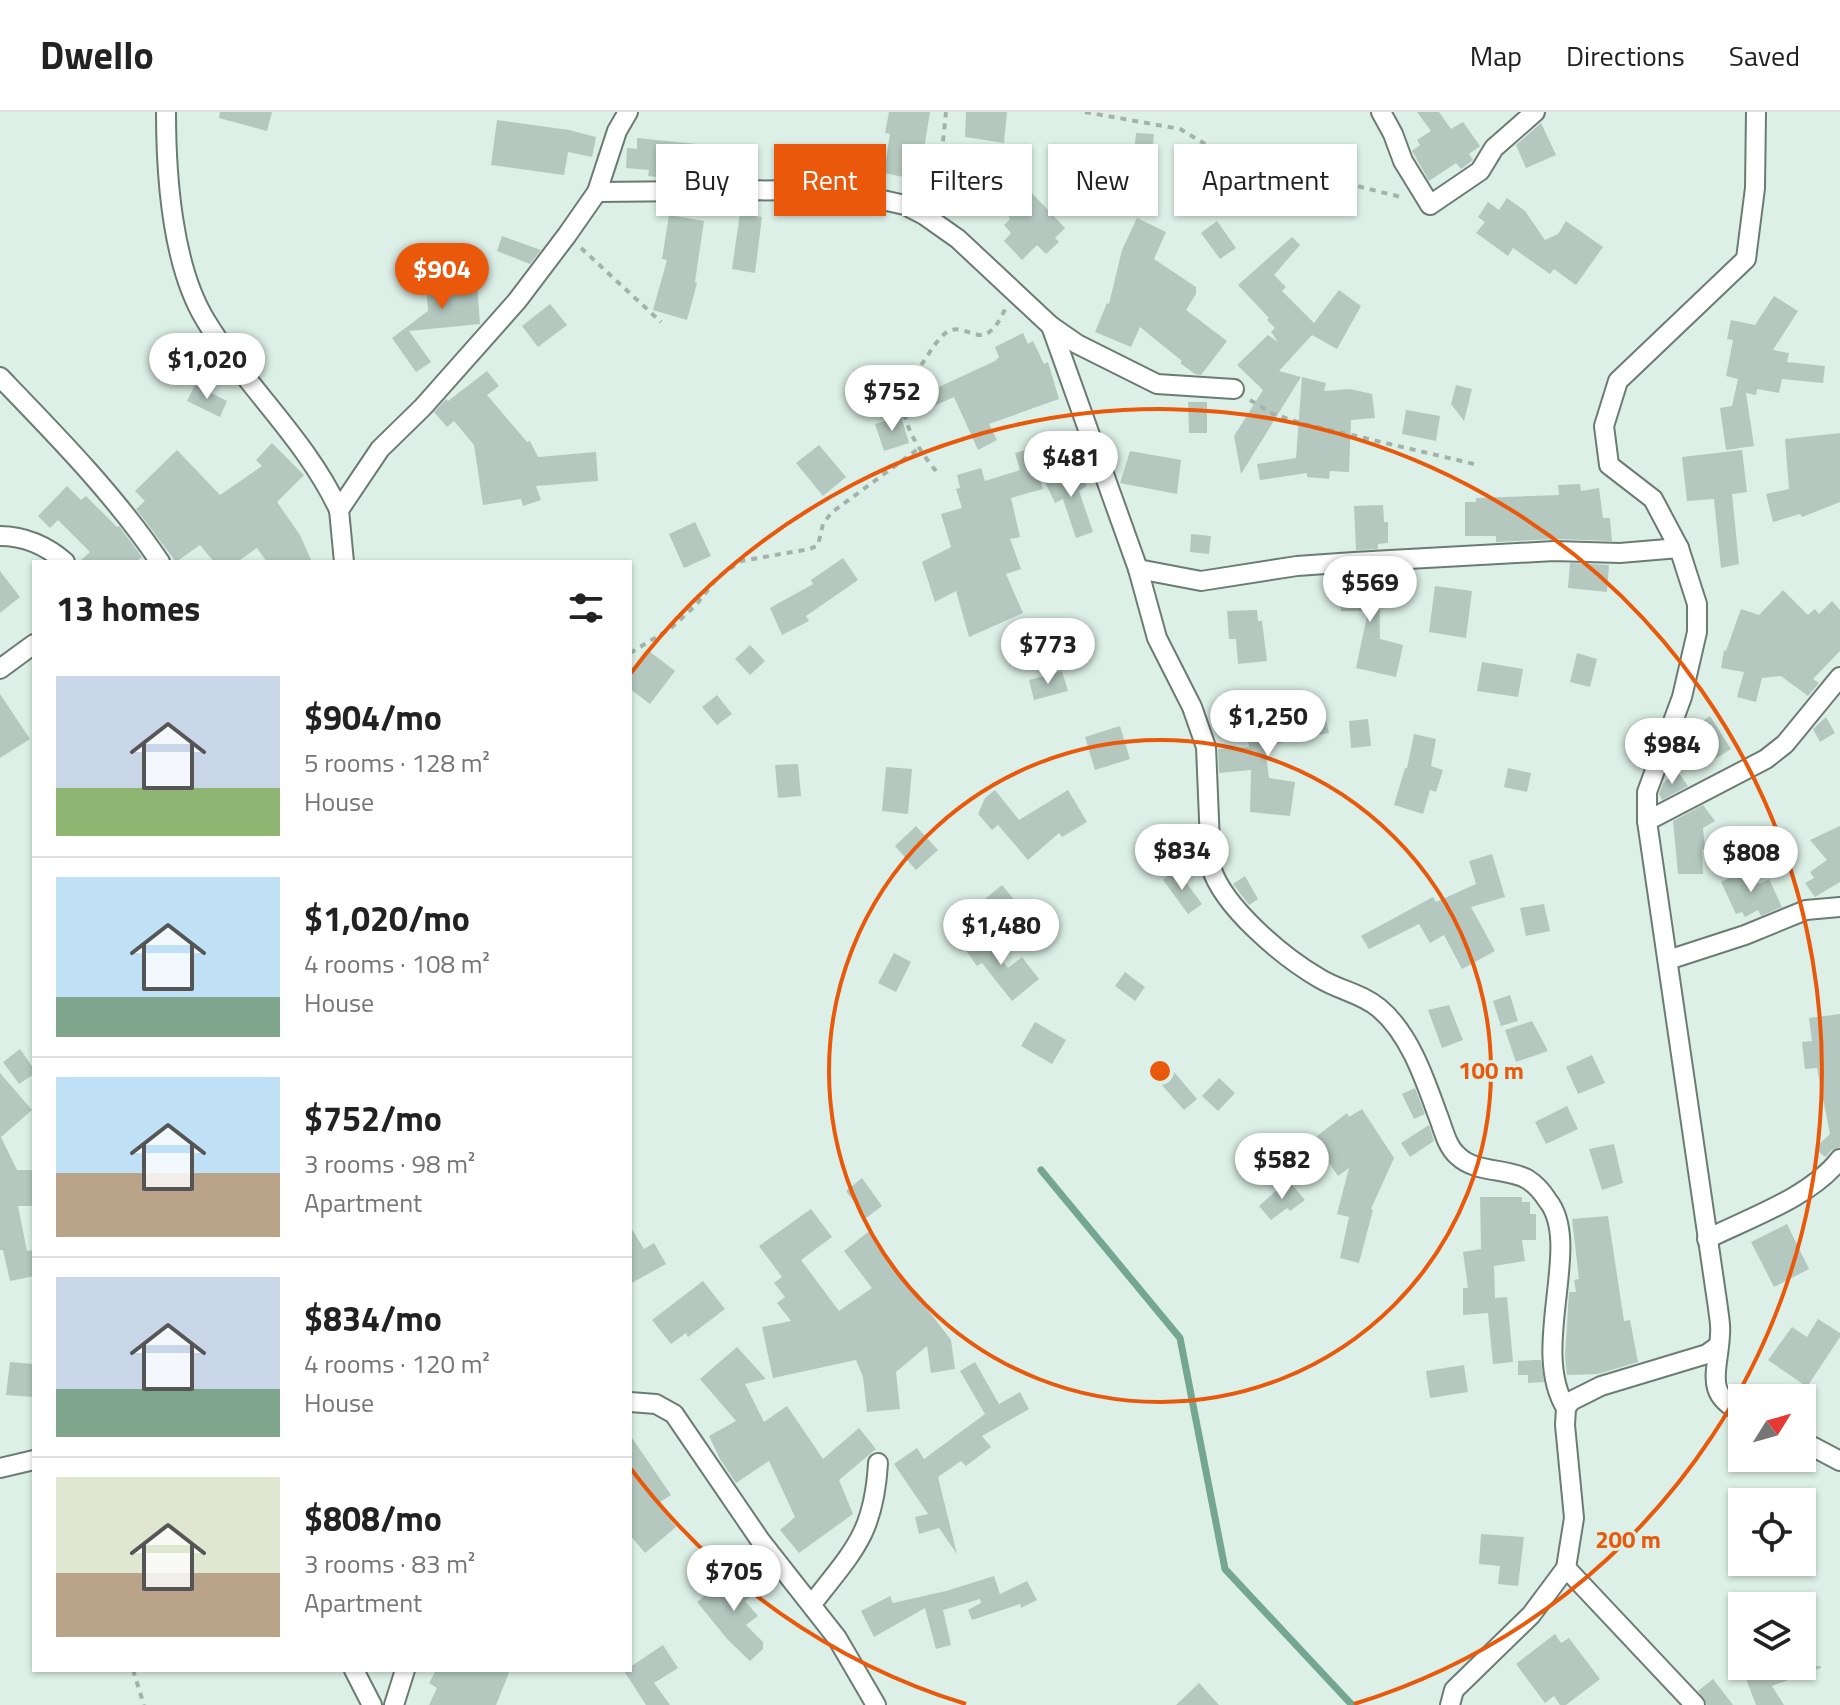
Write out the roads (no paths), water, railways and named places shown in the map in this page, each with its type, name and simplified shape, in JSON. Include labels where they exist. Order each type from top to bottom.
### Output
[{"type":"street","points":[[166,112],[171,204],[185,272],[204,318],[326,481],[339,510],[344,560]]},
{"type":"street","points":[[339,510],[380,449],[423,407],[517,301],[567,235],[597,192],[617,131],[628,112]]},
{"type":"street","points":[[1381,112],[1403,161],[1430,205],[1480,171],[1494,148],[1535,112]]},
{"type":"street","points":[[1728,1406],[1720,1398],[1714,1379],[1720,1333],[1718,1308],[1647,821],[1647,792],[1682,697],[1697,632],[1697,604],[1679,548],[1653,499],[1609,465],[1604,426],[1618,381],[1746,259],[1755,188],[1752,115]]},
{"type":"street","points":[[597,192],[801,190],[905,205],[958,239],[1051,326],[1109,362],[1157,384],[1234,389]]},
{"type":"street","points":[[1051,326],[1138,569],[1157,638],[1192,707],[1206,747],[1211,867],[1216,883],[1232,906],[1293,961],[1321,980],[1356,993],[1378,1007],[1394,1024],[1412,1052],[1449,1143],[1461,1160],[1527,1179],[1552,1205],[1559,1228],[1552,1339],[1554,1374],[1566,1408],[1574,1518],[1566,1568],[1531,1615],[1454,1690],[1450,1705]]},
{"type":"street","points":[[0,377],[75,457],[142,537],[156,560]]},
{"type":"street","points":[[0,536],[17,536],[53,552],[63,560]]},
{"type":"street","points":[[1138,569],[1201,581],[1297,566],[1354,562],[1554,551],[1620,553],[1679,548]]},
{"type":"street","points":[[0,669],[32,645]]},
{"type":"street","points":[[1647,821],[1766,759],[1785,744],[1840,677]]},
{"type":"street","points":[[1668,960],[1745,935],[1806,910],[1840,907]]},
{"type":"street","points":[[1707,1239],[1796,1196],[1840,1159]]},
{"type":"street","points":[[1566,1408],[1581,1394],[1696,1357],[1718,1346]]},
{"type":"street","points":[[632,1402],[656,1404],[674,1414],[760,1540],[837,1638],[876,1705]]},
{"type":"street","points":[[1816,1448],[1840,1461]]},
{"type":"street","points":[[0,1468],[32,1460]]},
{"type":"street","points":[[812,1604],[861,1539],[873,1506],[878,1463]]},
{"type":"street","points":[[1566,1568],[1695,1705]]},
{"type":"street","points":[[355,1672],[372,1705]]},
{"type":"street","points":[[394,1705],[404,1672]]},
{"type":"waterway","points":[[1041,1170],[1180,1338],[1225,1569],[1352,1705]]}]
